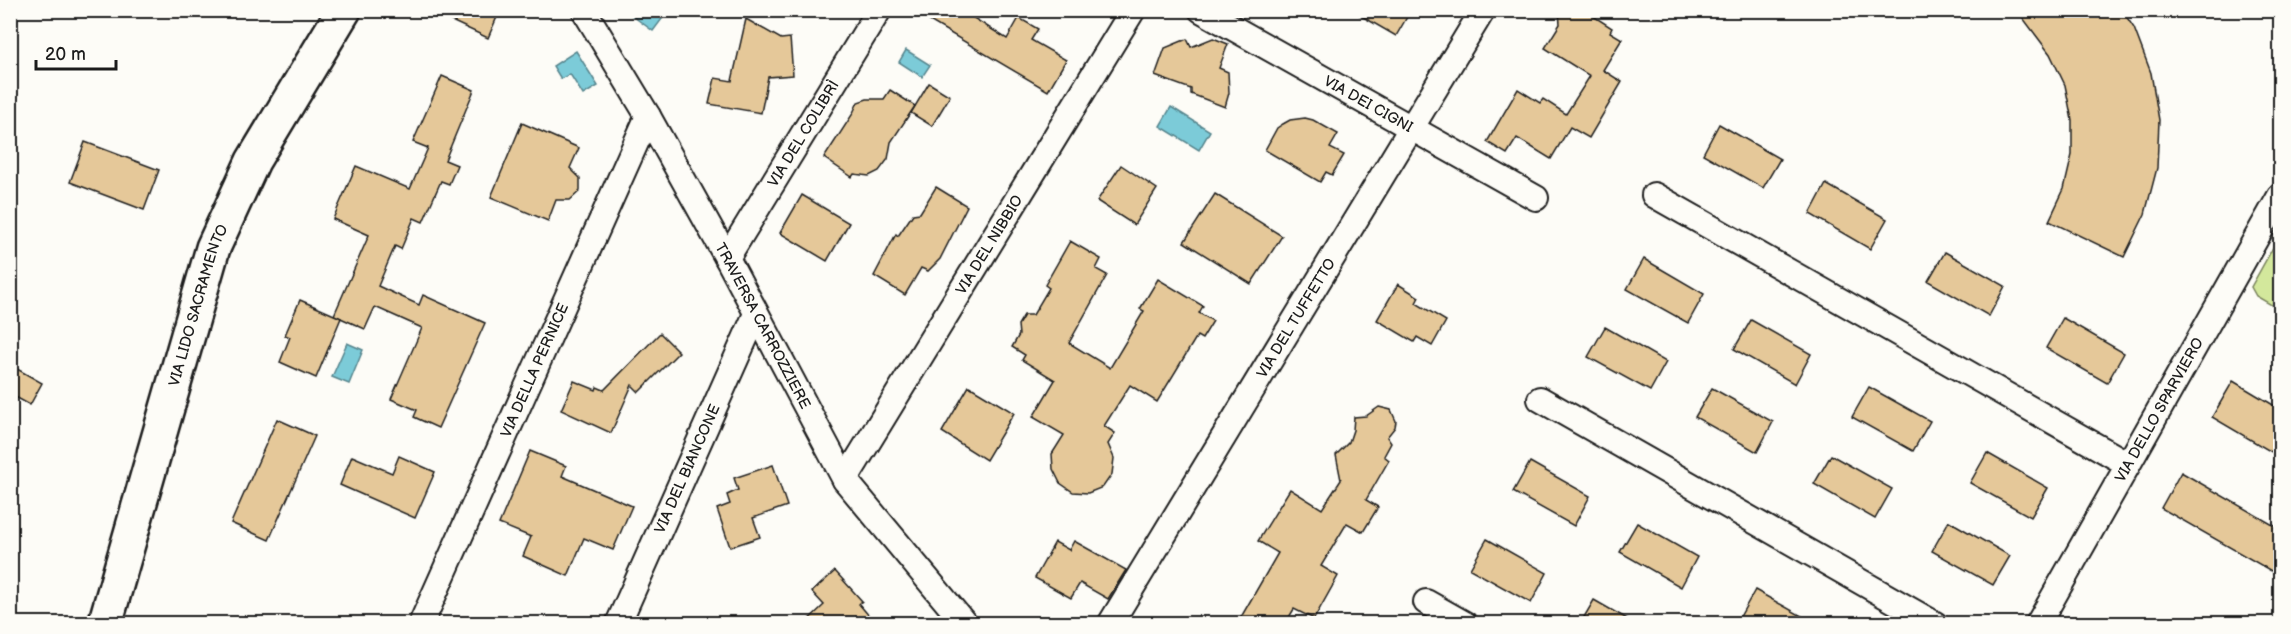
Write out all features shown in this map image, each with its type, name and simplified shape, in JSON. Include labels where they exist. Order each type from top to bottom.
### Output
[{"type":"street","name":"VIA LIDO SACRAMENTO","points":[[105,624],[213,248],[253,160],[344,10]]},
{"type":"street","name":"TRAVERSA CARROZZIERE","points":[[584,10],[648,116],[846,480],[965,624]]},
{"type":"street","name":"VIA DEL COLIBRÌ","points":[[727,258],[879,10]]},
{"type":"street","name":"VIA DEL NIBBIO","points":[[846,480],[1133,10]]},
{"type":"street","name":"VIA DEI CIGNI","points":[[1201,10],[1536,198]]},
{"type":"street","name":"VIA DEL TUFFETTO","points":[[1110,624],[1483,10]]},
{"type":"street","name":"VIA DELLA PERNICE","points":[[421,624],[648,116]]},
{"type":"street","points":[[1654,195],[2128,464]]},
{"type":"street","name":"VIA DELLO SPARVIERO","points":[[2038,624],[2280,196]]},
{"type":"street","name":"VIA DEL BIANCONE","points":[[618,624],[756,314]]},
{"type":"street","points":[[1540,399],[1935,624]]},
{"type":"street","points":[[1426,602],[1465,624]]},
{"type":"green space","points":[[2280,235],[2280,310],[2256,296],[2251,287]]},
{"type":"water","points":[[626,11],[659,11],[665,15],[653,31]]},
{"type":"water","points":[[906,50],[930,65],[922,77],[899,62]]},
{"type":"water","points":[[576,51],[598,86],[583,95],[570,74],[561,79],[553,66]]},
{"type":"water","points":[[1171,107],[1210,131],[1199,150],[1160,126]]},
{"type":"water","points":[[347,343],[363,350],[349,384],[332,377]]},
{"type":"building","points":[[428,10],[500,10],[488,38]]},
{"type":"building","points":[[911,10],[961,10],[1007,39],[1019,18],[1038,29],[1031,40],[1066,60],[1048,91]]},
{"type":"building","points":[[1351,10],[1411,10],[1396,36]]},
{"type":"building","points":[[1559,10],[1584,10],[1612,28],[1610,32],[1622,39],[1603,70],[1622,82],[1589,138],[1570,127],[1551,159],[1517,138],[1507,154],[1487,142],[1518,89],[1540,103],[1543,99],[1566,114],[1590,76],[1545,48],[1560,24]]},
{"type":"building","points":[[2017,10],[2122,10],[2134,28],[2151,73],[2159,120],[2157,168],[2145,214],[2124,257],[2049,221],[2064,189],[2072,155],[2072,120],[2065,85],[2050,54]]},
{"type":"building","points":[[746,19],[781,39],[790,38],[793,75],[768,77],[761,113],[709,104],[715,78],[732,81]]},
{"type":"building","points":[[1213,38],[1228,44],[1219,68],[1228,72],[1229,93],[1225,107],[1191,94],[1191,89],[1155,76],[1165,48],[1187,39],[1191,47]]},
{"type":"building","points":[[442,76],[474,90],[445,160],[457,165],[449,184],[441,181],[423,222],[414,218],[401,249],[395,246],[378,286],[419,305],[423,295],[485,323],[438,428],[414,417],[417,410],[391,399],[422,328],[375,307],[365,329],[334,315],[369,235],[333,219],[356,166],[410,189],[428,148],[413,142]]},
{"type":"building","points":[[929,83],[950,96],[932,126],[911,113]]},
{"type":"building","points":[[890,90],[915,106],[891,142],[888,159],[879,171],[869,176],[854,174],[852,177],[824,158],[858,102],[867,99],[884,99]]},
{"type":"building","points":[[1305,118],[1338,134],[1330,148],[1344,155],[1332,175],[1326,172],[1320,182],[1265,150],[1277,128],[1290,120]]},
{"type":"building","points":[[522,123],[579,148],[570,168],[580,178],[580,191],[570,200],[556,200],[548,221],[491,197]]},
{"type":"building","points":[[1719,124],[1780,159],[1763,188],[1703,154]]},
{"type":"building","points":[[85,142],[159,170],[144,210],[70,182]]},
{"type":"building","points":[[1121,165],[1157,189],[1134,225],[1097,201]]},
{"type":"building","points":[[1826,184],[1887,219],[1870,249],[1810,214]]},
{"type":"building","points":[[936,187],[967,206],[940,259],[928,271],[921,268],[905,295],[874,276],[896,234],[898,236],[913,214],[920,213]]},
{"type":"building","points":[[1215,194],[1282,236],[1251,284],[1184,242]]},
{"type":"building","points":[[802,195],[849,223],[827,261],[780,233]]},
{"type":"building","points":[[1070,241],[1101,259],[1096,269],[1107,275],[1069,343],[1110,368],[1144,311],[1140,309],[1158,279],[1203,306],[1199,313],[1213,321],[1202,339],[1197,336],[1157,402],[1130,385],[1104,426],[1115,433],[1108,444],[1114,458],[1112,474],[1103,487],[1088,493],[1073,492],[1060,483],[1053,469],[1052,454],[1064,435],[1033,417],[1055,380],[1022,360],[1025,355],[1012,347],[1019,335],[1018,325],[1024,315],[1033,315],[1049,288],[1045,285]]},
{"type":"building","points":[[1945,252],[2005,286],[1989,316],[1928,281]]},
{"type":"building","points":[[1644,259],[1704,294],[1688,323],[1627,289]]},
{"type":"building","points":[[1398,284],[1419,297],[1416,303],[1446,321],[1432,346],[1417,337],[1414,342],[1377,320]]},
{"type":"building","points":[[300,300],[341,318],[316,378],[280,362],[290,337],[285,335]]},
{"type":"building","points":[[2063,318],[2124,353],[2107,383],[2046,348]]},
{"type":"building","points":[[1751,320],[1811,354],[1795,384],[1734,349]]},
{"type":"building","points":[[1605,327],[1666,362],[1650,391],[1588,357]]},
{"type":"building","points":[[660,333],[679,352],[639,392],[632,385],[611,433],[561,410],[574,381],[596,390],[597,387],[604,390]]},
{"type":"building","points":[[10,365],[42,383],[30,405],[10,394]]},
{"type":"building","points":[[2233,381],[2280,409],[2280,457],[2212,417]]},
{"type":"building","points":[[969,386],[1014,413],[986,460],[942,432]]},
{"type":"building","points":[[1869,387],[1930,421],[1913,451],[1852,417]]},
{"type":"building","points":[[1712,388],[1773,422],[1757,452],[1695,417]]},
{"type":"building","points":[[1379,407],[1391,410],[1396,421],[1395,427],[1387,437],[1391,443],[1384,456],[1389,460],[1366,500],[1378,507],[1363,532],[1347,523],[1321,566],[1338,576],[1314,619],[1294,609],[1285,624],[1237,624],[1278,553],[1258,541],[1290,489],[1322,509],[1341,480],[1336,455],[1349,442],[1354,417],[1366,416]]},
{"type":"building","points":[[277,419],[315,436],[269,540],[231,523]]},
{"type":"building","points":[[530,451],[566,466],[562,476],[632,506],[613,550],[584,538],[568,576],[523,556],[531,537],[499,524]]},
{"type":"building","points":[[1987,453],[2048,488],[2031,517],[1970,483]]},
{"type":"building","points":[[1831,455],[1892,489],[1875,519],[1814,484]]},
{"type":"building","points":[[352,456],[392,473],[399,456],[435,472],[415,518],[340,485]]},
{"type":"building","points":[[1530,462],[1590,496],[1574,526],[1513,492]]},
{"type":"building","points":[[773,465],[787,506],[753,518],[760,537],[730,547],[717,509],[730,504],[727,495],[738,490],[734,478]]},
{"type":"building","points":[[2181,472],[2280,529],[2280,576],[2161,508]]},
{"type":"building","points":[[1949,521],[2010,556],[1993,585],[1932,551]]},
{"type":"building","points":[[1637,523],[1697,557],[1681,587],[1620,552]]},
{"type":"building","points":[[1487,539],[1547,573],[1531,603],[1470,569]]},
{"type":"building","points":[[1074,541],[1126,570],[1108,599],[1080,583],[1071,598],[1035,578],[1055,542],[1069,550]]},
{"type":"building","points":[[835,571],[862,601],[859,604],[876,624],[804,624],[824,605],[812,592]]},
{"type":"building","points":[[1755,590],[1816,624],[1736,624]]},
{"type":"building","points":[[1594,600],[1636,624],[1580,624]]}]
